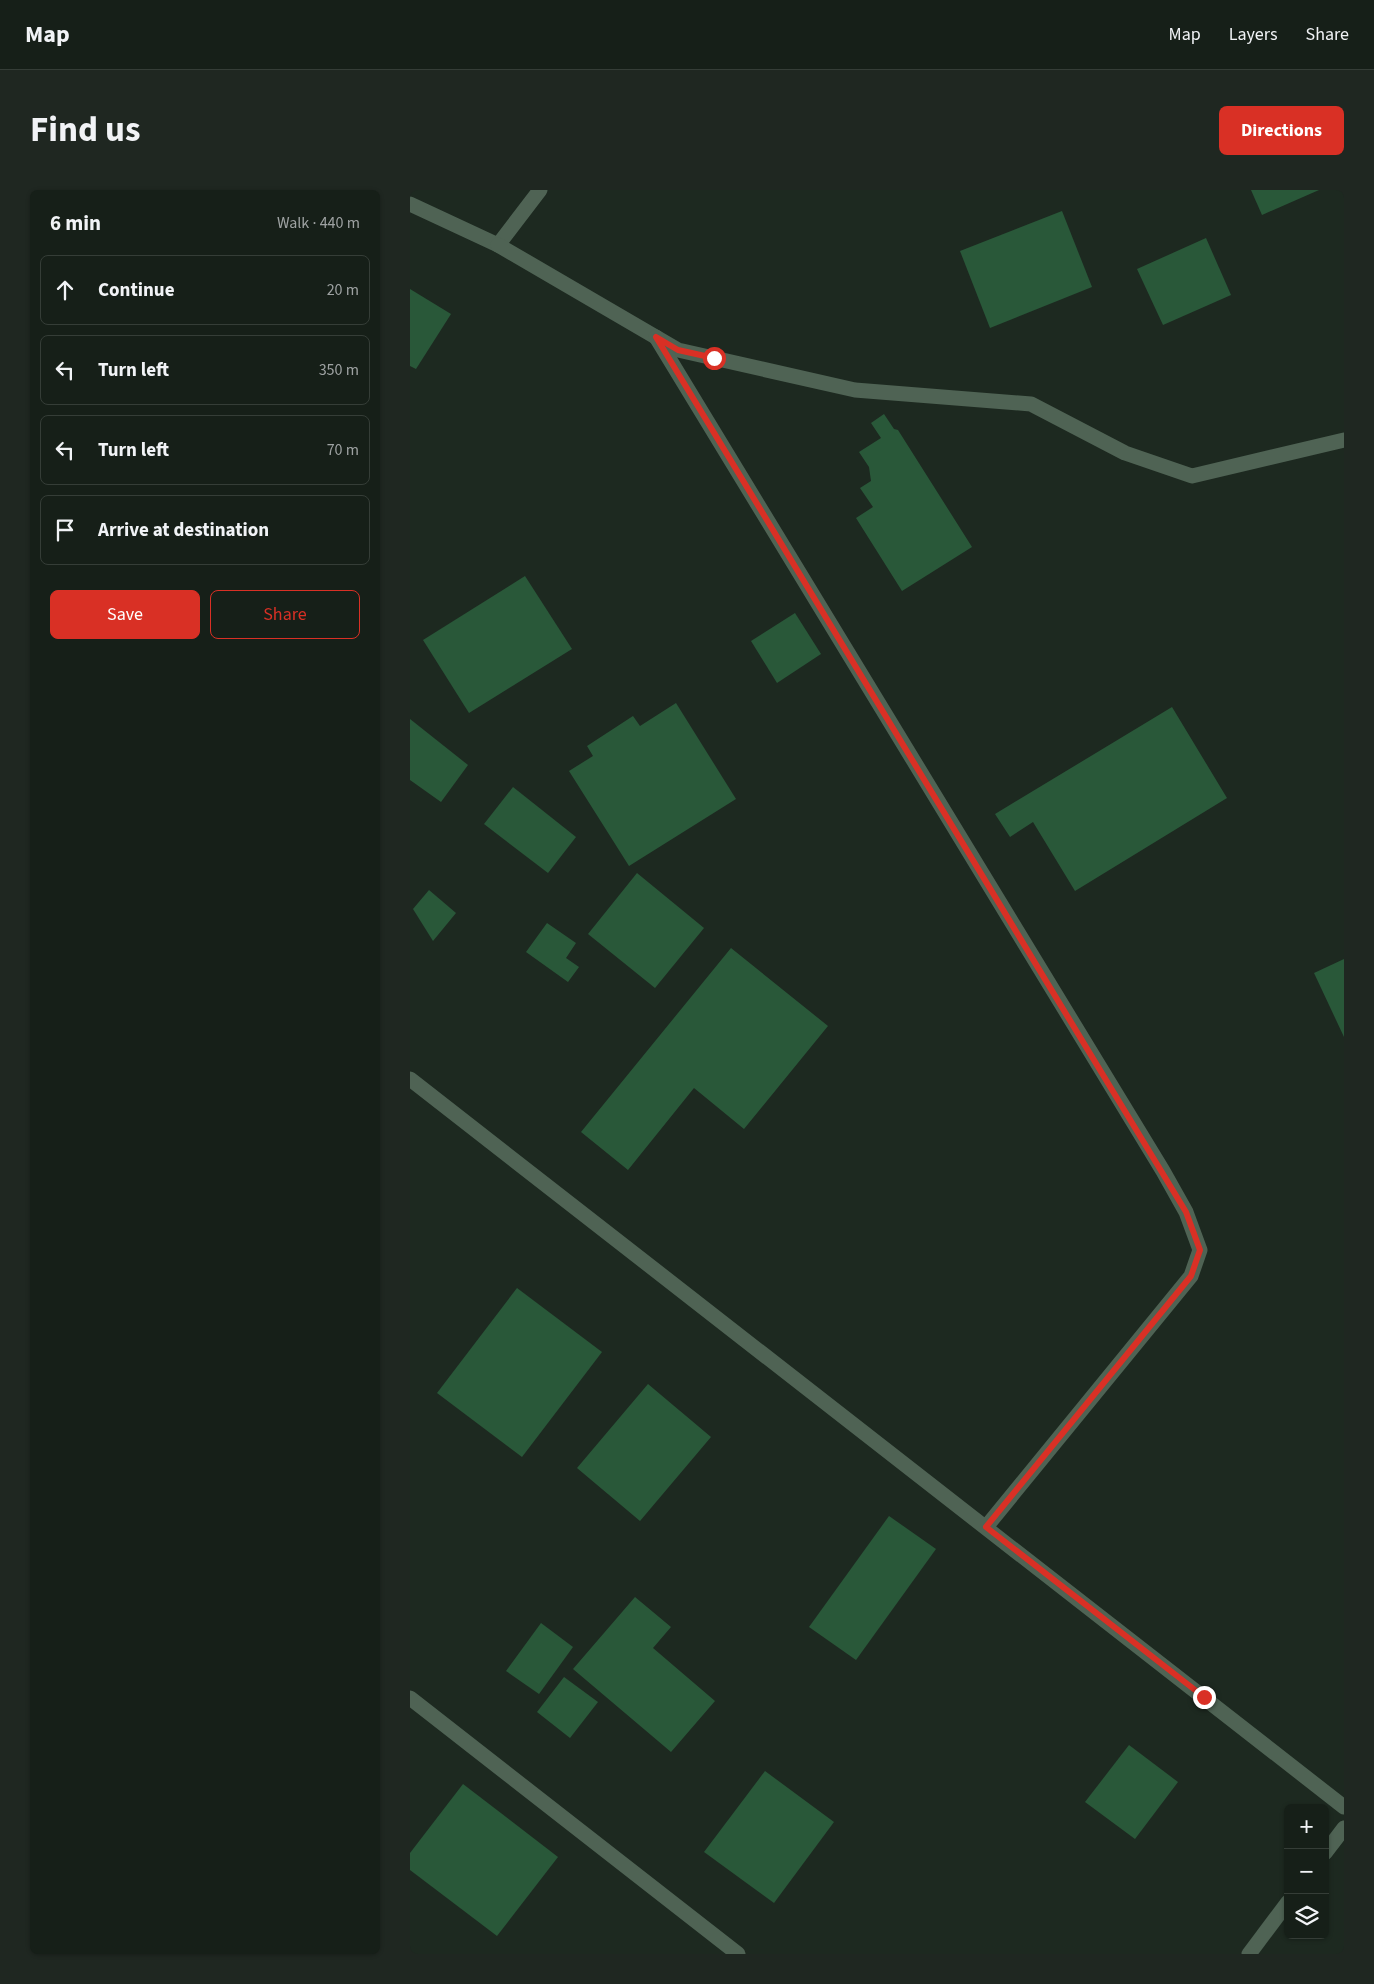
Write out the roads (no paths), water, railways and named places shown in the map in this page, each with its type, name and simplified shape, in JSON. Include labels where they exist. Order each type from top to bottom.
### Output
[{"type":"street","points":[[498,245],[540,190]]},
{"type":"street","points":[[410,204],[498,245],[678,350],[855,390],[1031,404],[1125,453],[1192,476],[1344,440]]},
{"type":"street","points":[[656,337],[1163,1171],[1186,1212],[1200,1250],[1191,1276],[986,1527]]},
{"type":"street","points":[[410,1079],[1344,1806]]},
{"type":"street","points":[[410,1698],[738,1954]]},
{"type":"street","points":[[1328,1849],[1344,1828]]},
{"type":"street","points":[[1249,1954],[1284,1907]]}]
